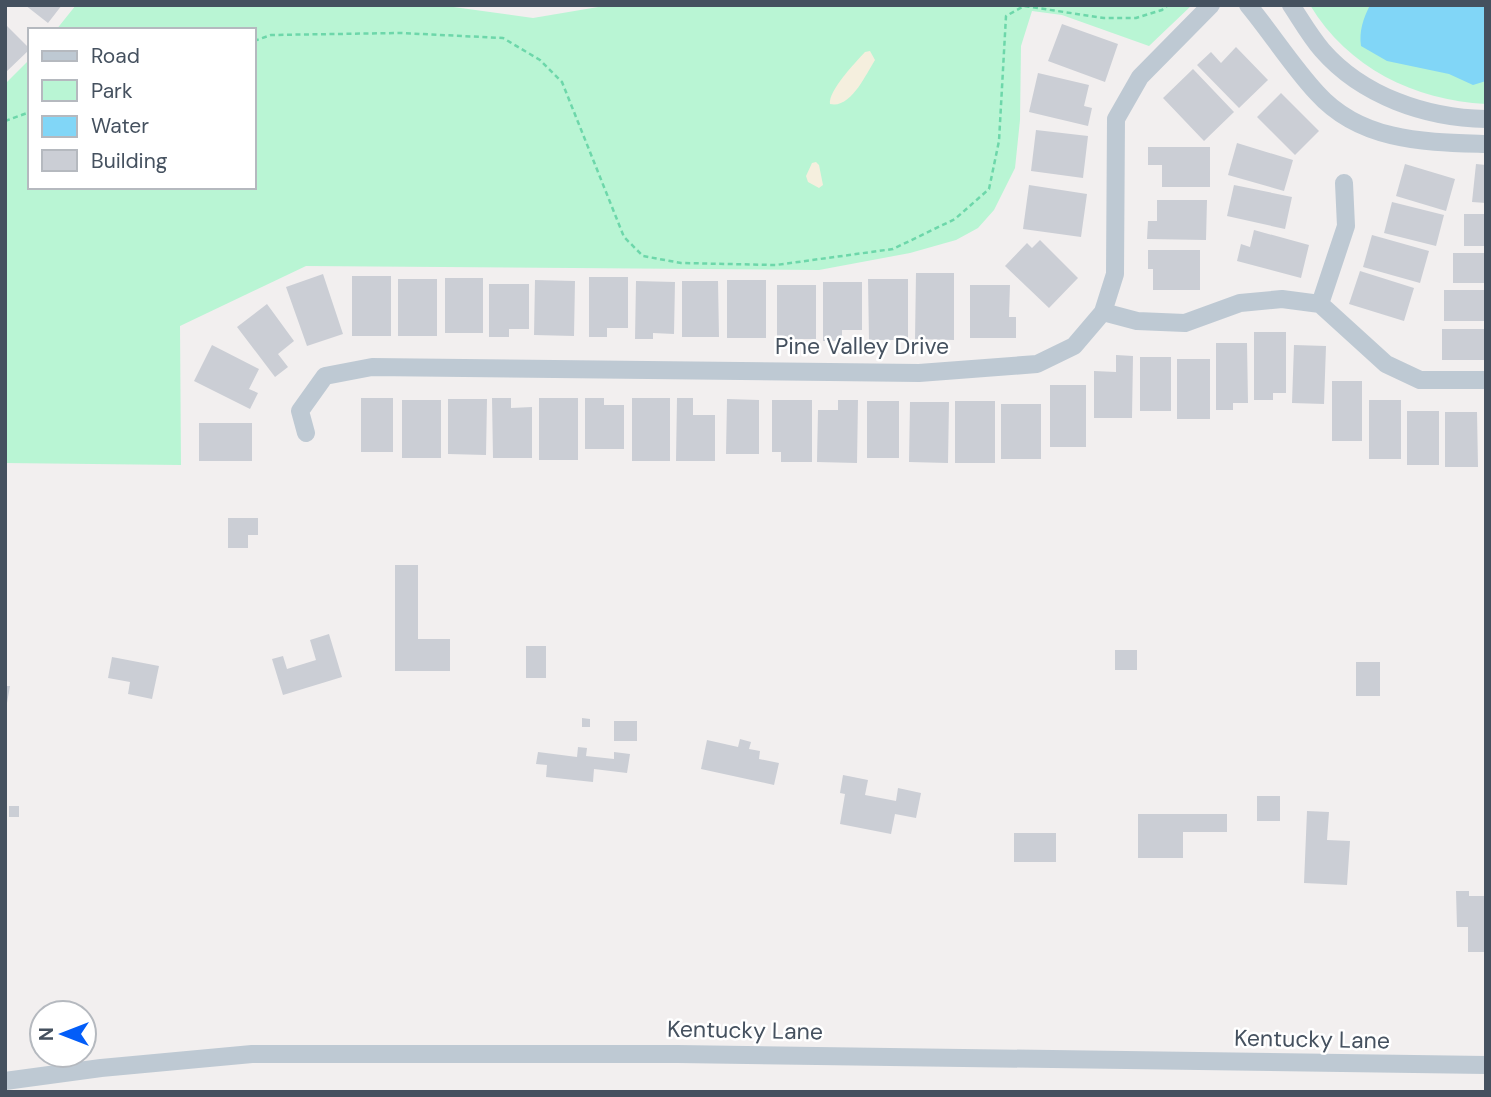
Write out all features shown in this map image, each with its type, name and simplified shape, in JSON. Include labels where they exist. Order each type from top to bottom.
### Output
[{"type":"street","name":"Pine Valley Drive","points":[[306,433],[300,411],[325,376],[372,367],[919,373],[1037,364],[1074,346],[1103,312],[1115,274],[1116,120],[1140,77],[1210,5]]},
{"type":"street","points":[[1248,5],[1317,93],[1338,113],[1354,123],[1386,135],[1418,141],[1486,144]]},
{"type":"street","points":[[1292,5],[1321,49],[1336,64],[1375,91],[1429,113],[1486,119]]},
{"type":"street","points":[[1320,304],[1346,226],[1344,183]]},
{"type":"street","points":[[1103,312],[1137,321],[1185,323],[1240,303],[1282,299],[1320,304],[1386,364],[1420,380],[1486,380]]},
{"type":"street","name":"Kentucky Lane","points":[[5,1081],[101,1068],[252,1054],[678,1054],[1486,1065]]},
{"type":"path","points":[[256,40],[271,35],[400,33],[503,38],[540,60],[562,82],[624,237],[643,256],[681,263],[776,265],[893,249],[955,219],[989,190],[999,141],[1006,16],[1024,6],[1104,18],[1136,18],[1163,10],[1168,5]]},
{"type":"path","points":[[5,121],[28,113]]},
{"type":"green space","points":[[76,5],[439,5],[533,18],[610,5],[1192,5],[1149,46],[1062,15],[1032,11],[1021,46],[1020,120],[1015,168],[994,210],[978,228],[956,240],[910,253],[819,270],[306,266],[180,326],[181,465],[5,463],[5,84],[28,61],[28,189],[256,189],[256,28],[58,28]]},
{"type":"green space","points":[[1310,5],[1486,5],[1486,104],[1433,96],[1385,77],[1343,46]]},
{"type":"sand","points":[[870,51],[875,60],[857,89],[845,101],[830,104],[833,92],[843,77],[865,52]]},
{"type":"sand","points":[[816,162],[823,185],[819,188],[808,182],[806,176],[812,163]]},
{"type":"water","points":[[1370,5],[1486,5],[1486,81],[1473,85],[1449,74],[1387,61],[1361,46],[1362,25]]},
{"type":"building","points":[[25,5],[62,5],[48,23]]},
{"type":"building","points":[[5,24],[28,47],[28,51],[5,73]]},
{"type":"building","points":[[1062,24],[1118,44],[1105,82],[1048,61]]},
{"type":"building","points":[[1236,47],[1268,80],[1239,108],[1197,65],[1211,52],[1221,63]]},
{"type":"building","points":[[1193,69],[1234,112],[1204,141],[1163,98]]},
{"type":"building","points":[[1038,73],[1089,85],[1084,106],[1092,108],[1088,126],[1029,112]]},
{"type":"building","points":[[1281,93],[1319,131],[1295,155],[1257,117]]},
{"type":"building","points":[[1036,130],[1088,136],[1083,178],[1031,171]]},
{"type":"building","points":[[1237,143],[1293,160],[1284,191],[1228,175]]},
{"type":"building","points":[[1148,147],[1210,147],[1210,187],[1162,187],[1162,165],[1148,165]]},
{"type":"building","points":[[1405,164],[1455,179],[1446,211],[1396,196]]},
{"type":"building","points":[[1476,164],[1486,165],[1486,203],[1472,202]]},
{"type":"building","points":[[1029,185],[1087,194],[1081,237],[1023,229]]},
{"type":"building","points":[[1234,185],[1292,197],[1285,229],[1227,216]]},
{"type":"building","points":[[1157,200],[1207,200],[1206,240],[1147,239],[1148,221],[1157,221]]},
{"type":"building","points":[[1392,202],[1444,215],[1436,246],[1384,233]]},
{"type":"building","points":[[1464,214],[1486,214],[1486,246],[1464,246]]},
{"type":"building","points":[[1254,230],[1309,245],[1301,278],[1237,261],[1241,244],[1250,247]]},
{"type":"building","points":[[1372,235],[1429,251],[1420,283],[1363,267]]},
{"type":"building","points":[[1040,240],[1078,278],[1049,308],[1005,266],[1027,243],[1032,248]]},
{"type":"building","points":[[1148,250],[1200,250],[1200,290],[1153,290],[1153,269],[1148,269]]},
{"type":"building","points":[[1453,253],[1486,253],[1486,283],[1453,283]]},
{"type":"building","points":[[1360,271],[1414,288],[1404,321],[1349,304]]},
{"type":"building","points":[[916,273],[954,273],[954,340],[915,339]]},
{"type":"building","points":[[323,274],[343,334],[307,346],[286,287]]},
{"type":"building","points":[[352,276],[391,276],[391,336],[352,336]]},
{"type":"building","points":[[589,277],[628,277],[628,328],[607,328],[607,337],[589,337]]},
{"type":"building","points":[[445,278],[483,278],[483,333],[445,333]]},
{"type":"building","points":[[398,279],[437,279],[437,336],[398,336]]},
{"type":"building","points":[[868,279],[908,279],[908,340],[869,340]]},
{"type":"building","points":[[535,280],[575,281],[574,336],[534,335]]},
{"type":"building","points":[[727,280],[766,280],[766,338],[727,338]]},
{"type":"building","points":[[636,281],[675,282],[674,334],[653,333],[653,339],[635,339]]},
{"type":"building","points":[[682,281],[718,281],[719,337],[682,337]]},
{"type":"building","points":[[823,282],[862,282],[862,330],[842,330],[842,341],[823,341]]},
{"type":"building","points":[[489,284],[529,284],[529,329],[509,329],[509,337],[489,337]]},
{"type":"building","points":[[777,285],[816,285],[816,339],[777,339]]},
{"type":"building","points":[[970,285],[1010,285],[1009,317],[1016,317],[1016,338],[970,338]]},
{"type":"building","points":[[1444,290],[1486,290],[1486,321],[1444,321]]},
{"type":"building","points":[[267,304],[294,341],[278,354],[288,367],[275,377],[237,327]]},
{"type":"building","points":[[1442,329],[1486,329],[1486,360],[1442,360]]},
{"type":"building","points":[[1254,332],[1286,332],[1286,393],[1273,393],[1273,400],[1254,400]]},
{"type":"building","points":[[1216,343],[1247,343],[1248,403],[1233,403],[1233,410],[1216,410]]},
{"type":"building","points":[[212,345],[259,369],[249,389],[258,393],[250,409],[194,381]]},
{"type":"building","points":[[1294,345],[1326,346],[1324,404],[1292,403]]},
{"type":"building","points":[[1116,355],[1133,356],[1132,418],[1094,418],[1094,371],[1116,372]]},
{"type":"building","points":[[1140,357],[1171,357],[1171,411],[1140,411]]},
{"type":"building","points":[[1177,359],[1210,359],[1210,419],[1177,419]]},
{"type":"building","points":[[1332,381],[1362,381],[1362,441],[1332,441]]},
{"type":"building","points":[[1050,385],[1086,385],[1086,447],[1050,447]]},
{"type":"building","points":[[361,398],[393,398],[393,452],[361,452]]},
{"type":"building","points":[[492,398],[511,398],[511,408],[532,407],[532,458],[493,458]]},
{"type":"building","points":[[539,398],[578,398],[578,460],[539,460]]},
{"type":"building","points":[[585,398],[604,398],[604,405],[624,405],[624,449],[585,449]]},
{"type":"building","points":[[632,398],[670,398],[670,461],[632,461]]},
{"type":"building","points":[[677,398],[693,398],[693,415],[715,415],[715,461],[676,461]]},
{"type":"building","points":[[448,399],[487,399],[486,455],[448,454]]},
{"type":"building","points":[[727,399],[759,400],[759,454],[726,454]]},
{"type":"building","points":[[402,400],[441,400],[441,458],[402,458]]},
{"type":"building","points":[[772,400],[812,400],[812,462],[781,462],[781,452],[772,452]]},
{"type":"building","points":[[838,400],[858,400],[857,463],[817,462],[818,410],[838,410]]},
{"type":"building","points":[[1369,400],[1401,400],[1401,459],[1369,459]]},
{"type":"building","points":[[867,401],[899,401],[899,458],[867,458]]},
{"type":"building","points":[[955,401],[995,401],[995,463],[955,463]]},
{"type":"building","points":[[910,402],[949,402],[948,463],[909,462]]},
{"type":"building","points":[[1001,404],[1041,404],[1041,459],[1001,459]]},
{"type":"building","points":[[1407,411],[1439,411],[1439,465],[1407,465]]},
{"type":"building","points":[[1445,412],[1477,412],[1478,467],[1445,467]]},
{"type":"building","points":[[199,423],[252,423],[252,461],[199,461]]},
{"type":"building","points":[[228,518],[258,518],[258,535],[248,535],[248,548],[228,548]]},
{"type":"building","points":[[395,565],[418,565],[418,639],[450,639],[450,671],[395,671]]},
{"type":"building","points":[[329,634],[342,677],[283,695],[272,659],[283,656],[287,669],[316,660],[310,640]]},
{"type":"building","points":[[526,646],[546,646],[546,678],[526,678]]},
{"type":"building","points":[[1115,650],[1137,650],[1137,670],[1115,670]]},
{"type":"building","points":[[112,657],[159,666],[152,699],[128,694],[130,682],[108,678]]},
{"type":"building","points":[[1356,662],[1380,662],[1380,696],[1356,696]]},
{"type":"building","points":[[5,686],[10,686],[7,703],[5,703]]},
{"type":"building","points":[[582,718],[590,719],[590,727],[582,727]]},
{"type":"building","points":[[614,721],[637,721],[637,741],[614,741]]},
{"type":"building","points":[[740,739],[751,742],[749,749],[760,751],[759,759],[779,763],[774,785],[701,769],[707,740],[738,747]]},
{"type":"building","points":[[578,747],[587,748],[586,756],[614,759],[614,752],[630,754],[627,773],[594,769],[593,782],[546,777],[547,765],[536,764],[538,752],[577,757]]},
{"type":"building","points":[[843,775],[868,780],[865,795],[896,801],[898,788],[921,793],[916,818],[895,814],[891,834],[840,824],[845,794],[840,793]]},
{"type":"building","points":[[1257,796],[1280,796],[1280,821],[1257,821]]},
{"type":"building","points":[[9,806],[19,806],[19,817],[9,817]]},
{"type":"building","points":[[1307,811],[1329,812],[1327,840],[1350,841],[1347,885],[1304,883]]},
{"type":"building","points":[[1138,814],[1227,814],[1227,832],[1183,832],[1183,858],[1138,858]]},
{"type":"building","points":[[1014,833],[1056,833],[1056,862],[1014,862]]},
{"type":"building","points":[[1456,891],[1469,891],[1469,896],[1486,896],[1486,952],[1468,952],[1468,927],[1457,927]]}]
